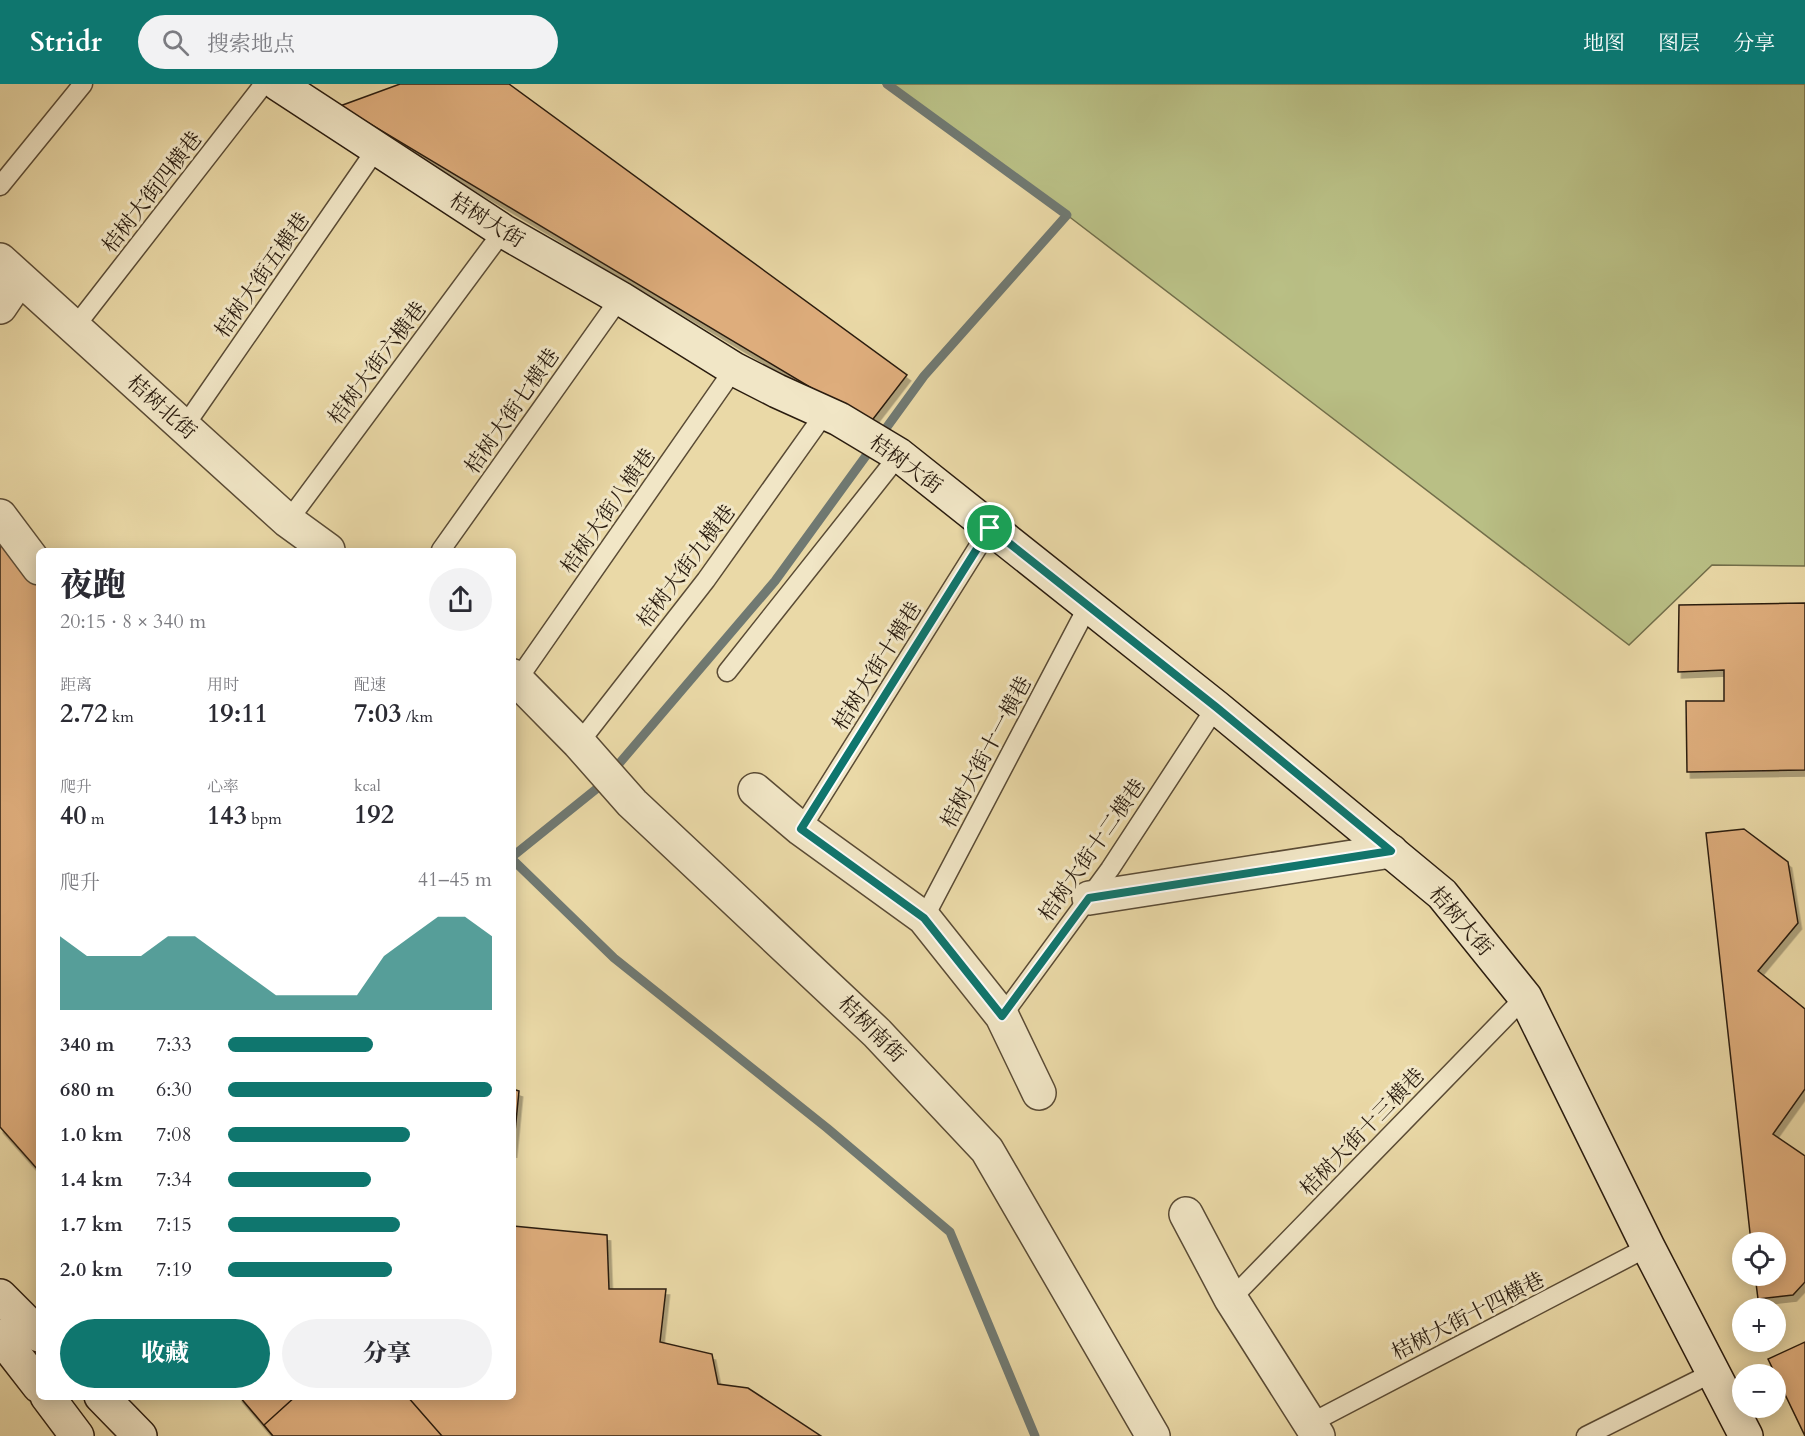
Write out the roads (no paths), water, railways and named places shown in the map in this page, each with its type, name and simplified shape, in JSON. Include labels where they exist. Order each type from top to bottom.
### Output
[{"type":"street","name":"桔树大街","points":[[278,84],[503,231],[620,298],[734,369],[832,416],[898,455],[1216,707],[1442,894],[1525,997],[1648,1247],[1746,1436]]},
{"type":"street","name":"桔树北街","points":[[10,270],[288,521],[325,548]]},
{"type":"street","points":[[0,307],[10,270]]},
{"type":"street","points":[[0,516],[36,565]]},
{"type":"street","name":"桔树南街","points":[[516,681],[582,747],[633,803],[877,1033],[987,1150],[1153,1436]]},
{"type":"street","points":[[755,790],[801,829],[924,918],[1002,1016],[1039,1093]]},
{"type":"street","points":[[1089,898],[1391,851]]},
{"type":"street","points":[[1186,1214],[1231,1299],[1313,1430]]},
{"type":"street","points":[[0,1296],[36,1332]]},
{"type":"street","points":[[0,1336],[36,1382]]},
{"type":"street","points":[[50,1400],[77,1436]]},
{"type":"street","points":[[105,1400],[140,1436]]},
{"type":"lane","points":[[0,186],[83,84]]},
{"type":"lane","name":"桔树大街四横巷","points":[[74,328],[264,84]]},
{"type":"lane","name":"桔树大街五横巷","points":[[184,426],[377,148]]},
{"type":"lane","name":"桔树大街六横巷","points":[[288,521],[503,231]]},
{"type":"lane","name":"桔树大街七横巷","points":[[442,548],[620,298]]},
{"type":"lane","name":"桔树大街八横巷","points":[[516,679],[734,369]]},
{"type":"lane","name":"桔树大街九横巷","points":[[582,747],[832,416]]},
{"type":"lane","points":[[727,672],[898,455]]},
{"type":"lane","name":"桔树大街十横巷","points":[[801,829],[990,528]]},
{"type":"lane","name":"桔树大街十一横巷","points":[[924,918],[1088,606]]},
{"type":"lane","name":"桔树大街十二横巷","points":[[1002,1016],[1089,898],[1216,707]]},
{"type":"lane","name":"桔树大街十三横巷","points":[[1231,1299],[1525,997]]},
{"type":"lane","name":"桔树大街十四横巷","points":[[1313,1430],[1648,1247]]},
{"type":"lane","points":[[1586,1436],[1714,1372]]},
{"type":"waterway","points":[[516,854],[600,786],[775,581],[924,376],[1067,215],[887,84]]},
{"type":"waterway","points":[[516,863],[614,958],[827,1128],[950,1232],[1035,1436]]}]
